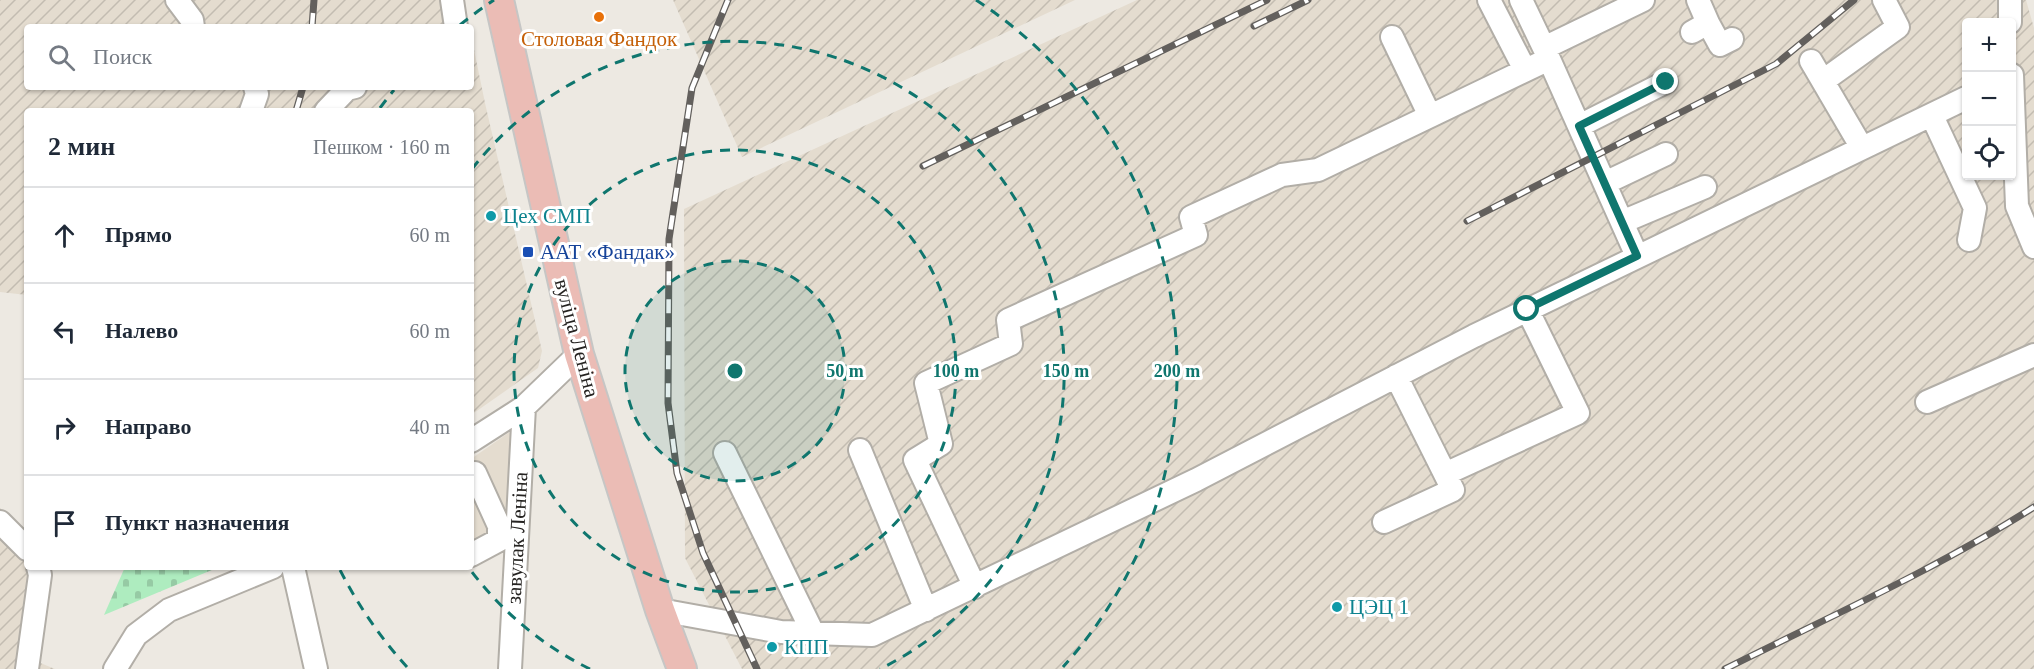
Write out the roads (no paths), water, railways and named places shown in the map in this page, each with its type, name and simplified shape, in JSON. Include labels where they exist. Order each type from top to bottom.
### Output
[{"type":"main road","name":"вуліца Леніна","points":[[499,0],[579,354],[660,610],[682,669]]},
{"type":"street","points":[[177,0],[193,24]]},
{"type":"street","points":[[452,0],[456,24]]},
{"type":"street","points":[[1489,0],[1525,70]]},
{"type":"street","points":[[1521,0],[1637,256]]},
{"type":"street","points":[[975,587],[915,460],[941,444],[926,383],[1011,344],[1008,320],[1196,235],[1191,218],[1282,175],[1318,171],[1525,70],[1546,53],[1643,0]]},
{"type":"street","points":[[1698,0],[1700,27],[1720,45],[1732,39]]},
{"type":"street","points":[[1822,81],[1898,27],[1884,0]]},
{"type":"street","points":[[2010,0],[2010,18]]},
{"type":"street","points":[[1392,37],[1430,116]]},
{"type":"street","points":[[1811,61],[1862,148]]},
{"type":"street","points":[[1579,126],[1666,82]]},
{"type":"street","points":[[252,108],[257,94],[256,90]]},
{"type":"street","points":[[329,108],[346,90]]},
{"type":"street","points":[[660,610],[781,632],[872,635],[1196,480],[1527,309],[1962,100]]},
{"type":"street","points":[[1932,116],[1975,208],[1970,240]]},
{"type":"street","points":[[2014,126],[2017,206],[2034,247]]},
{"type":"street","points":[[1605,183],[1666,154]]},
{"type":"street","points":[[1623,222],[1705,188]]},
{"type":"street","points":[[1445,474],[1578,413],[1527,309]]},
{"type":"street","points":[[474,439],[524,406],[579,354]]},
{"type":"street","points":[[1927,402],[2034,355]]},
{"type":"street","points":[[1384,522],[1453,490],[1396,376]]},
{"type":"street","name":"завулак Леніна","points":[[510,669],[524,406]]},
{"type":"street","points":[[860,450],[926,610]]},
{"type":"street","points":[[725,453],[813,633]]},
{"type":"street","points":[[474,553],[499,540],[499,526],[475,473]]},
{"type":"street","points":[[0,522],[24,546]]},
{"type":"street","points":[[27,669],[40,575],[39,570]]},
{"type":"street","points":[[115,669],[136,635],[169,610],[266,570]]},
{"type":"street","points":[[294,570],[316,669]]},
{"type":"railway","points":[[312,24],[314,0]]},
{"type":"railway","points":[[728,0],[692,88],[669,239],[668,403],[677,473],[703,553],[757,669]]},
{"type":"railway","points":[[923,166],[1267,0]]},
{"type":"railway","points":[[1254,26],[1308,0]]},
{"type":"railway","points":[[1467,221],[1776,64],[1854,0]]},
{"type":"railway","points":[[297,108],[302,90]]},
{"type":"railway","points":[[1725,669],[1921,572],[2034,507]]},
{"type":"place","name":"Столовая Фандок","points":[[599,17]]},
{"type":"place","name":"Цех СМП","points":[[491,216]]},
{"type":"place","name":"ААТ «Фандак»","points":[[528,252]]},
{"type":"place","name":"ЦЭЦ 1","points":[[1337,607]]},
{"type":"place","name":"КПП","points":[[772,647]]}]
